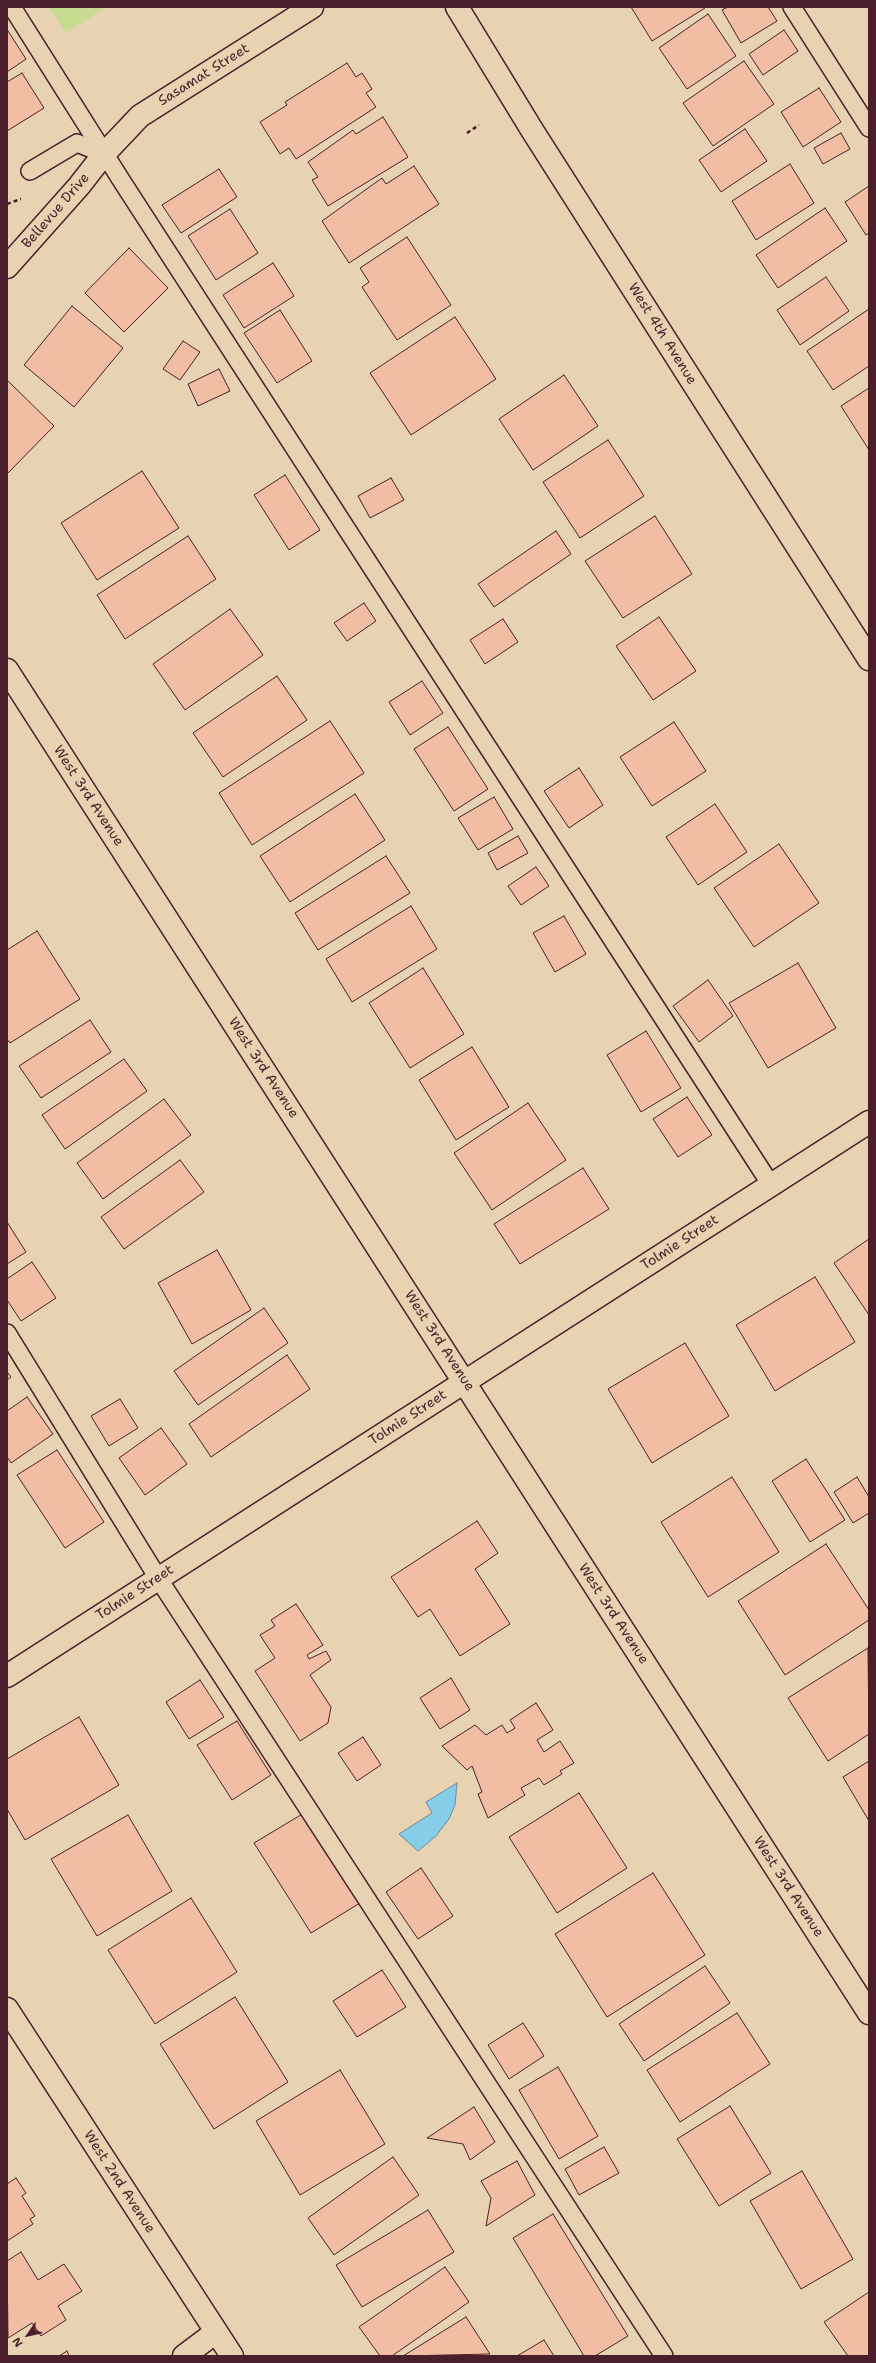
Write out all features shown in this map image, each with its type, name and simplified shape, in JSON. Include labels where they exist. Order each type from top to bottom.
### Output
[{"type":"street","name":"Sasamat Street","points":[[104,154],[140,116],[312,7]]},
{"type":"street","name":"West 4th Avenue","points":[[457,7],[532,130],[869,659]]},
{"type":"street","name":"Bellevue Drive","points":[[7,267],[79,186],[104,154]]},
{"type":"street","name":"West 3rd Avenue","points":[[7,670],[869,2013]]},
{"type":"street","name":"Tolmie Street","points":[[7,1676],[869,1122]]},
{"type":"street","name":"West 2nd Avenue","points":[[7,2009],[232,2356]]},
{"type":"street","points":[[184,2356],[216,2332]]},
{"type":"lane","points":[[12,7],[104,154],[771,1185]]},
{"type":"lane","points":[[792,7],[869,128]]},
{"type":"lane","points":[[30,171],[78,143],[104,154]]},
{"type":"lane","points":[[7,1333],[158,1578],[664,2356]]},
{"type":"path","points":[[467,133],[480,125]]},
{"type":"green space","points":[[49,7],[106,7],[66,33]]},
{"type":"water","points":[[457,1783],[455,1805],[449,1819],[436,1836],[418,1851],[399,1834],[432,1813],[426,1802]]},
{"type":"building","points":[[631,7],[705,7],[705,8],[652,41]]},
{"type":"building","points":[[728,7],[768,7],[777,21],[741,43],[722,10]]},
{"type":"building","points":[[708,14],[736,56],[687,89],[659,48]]},
{"type":"building","points":[[784,30],[798,51],[763,75],[749,54]]},
{"type":"building","points":[[8,31],[26,59],[7,72],[7,32]]},
{"type":"building","points":[[744,61],[774,104],[713,146],[683,103]]},
{"type":"building","points":[[347,63],[356,77],[362,73],[372,89],[366,93],[376,107],[296,159],[289,148],[280,154],[260,122],[287,105],[285,102]]},
{"type":"building","points":[[22,73],[44,108],[7,131],[7,82]]},
{"type":"building","points":[[819,88],[841,122],[803,147],[781,112]]},
{"type":"building","points":[[383,117],[408,157],[328,206],[312,180],[318,177],[308,162],[353,130],[356,134]]},
{"type":"building","points":[[745,129],[767,161],[721,192],[699,160]]},
{"type":"building","points":[[841,133],[850,149],[823,164],[814,148]]},
{"type":"building","points":[[790,164],[814,203],[756,240],[732,201]]},
{"type":"building","points":[[414,166],[439,204],[349,263],[322,221],[382,178],[386,184]]},
{"type":"building","points":[[219,169],[237,197],[181,233],[162,205]]},
{"type":"building","points":[[869,186],[869,233],[866,235],[845,202]]},
{"type":"building","points":[[825,208],[847,241],[778,288],[756,255]]},
{"type":"building","points":[[230,209],[258,253],[216,280],[188,236]]},
{"type":"building","points":[[407,237],[451,305],[397,340],[362,287],[369,282],[360,268]]},
{"type":"building","points":[[129,248],[168,288],[124,332],[85,293]]},
{"type":"building","points":[[273,263],[294,296],[244,328],[223,295]]},
{"type":"building","points":[[826,277],[849,311],[800,345],[777,310]]},
{"type":"building","points":[[72,306],[123,348],[74,407],[24,365]]},
{"type":"building","points":[[869,309],[869,366],[833,390],[807,351]]},
{"type":"building","points":[[280,310],[312,361],[277,383],[244,333]]},
{"type":"building","points":[[455,317],[496,379],[411,435],[370,373]]},
{"type":"building","points":[[183,341],[200,352],[180,380],[163,369]]},
{"type":"building","points":[[219,369],[230,391],[198,406],[188,384]]},
{"type":"building","points":[[564,375],[598,426],[533,470],[499,419]]},
{"type":"building","points":[[7,380],[54,426],[7,474]]},
{"type":"building","points":[[869,388],[869,450],[841,406]]},
{"type":"building","points":[[608,440],[644,496],[580,538],[543,482]]},
{"type":"building","points":[[142,471],[179,528],[97,580],[61,523]]},
{"type":"building","points":[[285,475],[320,530],[289,550],[254,495]]},
{"type":"building","points":[[391,478],[404,500],[370,518],[358,496]]},
{"type":"building","points":[[655,516],[692,574],[623,618],[585,561]]},
{"type":"building","points":[[556,531],[571,554],[494,607],[478,584]]},
{"type":"building","points":[[188,536],[216,579],[125,639],[97,595]]},
{"type":"building","points":[[364,603],[376,621],[347,641],[334,623]]},
{"type":"building","points":[[230,609],[263,655],[185,710],[153,664]]},
{"type":"building","points":[[659,617],[696,671],[653,700],[616,646]]},
{"type":"building","points":[[503,619],[518,642],[485,664],[470,640]]},
{"type":"building","points":[[277,676],[307,720],[223,777],[193,733]]},
{"type":"building","points":[[422,681],[443,713],[410,735],[389,702]]},
{"type":"building","points":[[330,721],[364,773],[252,845],[219,793]]},
{"type":"building","points":[[674,722],[706,771],[652,806],[620,757]]},
{"type":"building","points":[[448,727],[488,789],[454,811],[414,749]]},
{"type":"building","points":[[579,768],[603,805],[569,828],[544,791]]},
{"type":"building","points":[[355,794],[385,840],[290,902],[260,856]]},
{"type":"building","points":[[494,797],[513,829],[478,850],[458,818]]},
{"type":"building","points":[[715,804],[747,852],[698,885],[666,837]]},
{"type":"building","points":[[518,836],[528,853],[497,870],[488,853]]},
{"type":"building","points":[[779,844],[819,903],[754,947],[714,888]]},
{"type":"building","points":[[386,856],[410,893],[318,950],[295,913]]},
{"type":"building","points":[[536,867],[549,886],[521,905],[508,886]]},
{"type":"building","points":[[411,906],[437,949],[352,1002],[326,959]]},
{"type":"building","points":[[564,916],[586,954],[555,972],[533,933]]},
{"type":"building","points":[[37,931],[80,999],[10,1043],[7,1039],[7,950]]},
{"type":"building","points":[[798,963],[836,1028],[768,1068],[729,1003]]},
{"type":"building","points":[[423,968],[464,1034],[410,1068],[369,1003]]},
{"type":"building","points":[[708,980],[733,1016],[699,1042],[673,1006]]},
{"type":"building","points":[[90,1020],[111,1052],[41,1098],[19,1066]]},
{"type":"building","points":[[646,1031],[681,1088],[641,1112],[607,1055]]},
{"type":"building","points":[[472,1047],[509,1107],[456,1140],[419,1080]]},
{"type":"building","points":[[124,1059],[147,1091],[65,1149],[42,1115]]},
{"type":"building","points":[[687,1097],[712,1135],[678,1157],[653,1119]]},
{"type":"building","points":[[164,1099],[191,1135],[103,1199],[77,1163]]},
{"type":"building","points":[[528,1103],[566,1160],[492,1210],[454,1153]]},
{"type":"building","points":[[180,1160],[204,1192],[124,1249],[101,1217]]},
{"type":"building","points":[[583,1168],[609,1209],[520,1264],[494,1224]]},
{"type":"building","points":[[7,1222],[26,1252],[7,1264]]},
{"type":"building","points":[[869,1239],[869,1315],[834,1263]]},
{"type":"building","points":[[217,1250],[251,1310],[192,1344],[158,1283]]},
{"type":"building","points":[[32,1262],[56,1298],[21,1321],[7,1300],[7,1279]]},
{"type":"building","points":[[815,1277],[855,1342],[775,1391],[736,1325]]},
{"type":"building","points":[[264,1308],[288,1343],[198,1405],[174,1371]]},
{"type":"building","points":[[685,1343],[729,1416],[652,1463],[608,1389]]},
{"type":"building","points":[[287,1355],[310,1389],[211,1457],[189,1424]]},
{"type":"building","points":[[7,1372],[11,1377],[7,1380]]},
{"type":"building","points":[[27,1397],[53,1434],[11,1463],[7,1457],[7,1411]]},
{"type":"building","points":[[120,1399],[138,1428],[109,1446],[91,1416]]},
{"type":"building","points":[[161,1428],[187,1464],[145,1495],[119,1458]]},
{"type":"building","points":[[57,1450],[104,1522],[65,1548],[17,1475]]},
{"type":"building","points":[[806,1459],[845,1520],[810,1542],[772,1481]]},
{"type":"building","points":[[732,1477],[779,1552],[708,1597],[661,1522]]},
{"type":"building","points":[[857,1477],[869,1497],[869,1513],[853,1523],[834,1492]]},
{"type":"building","points":[[477,1521],[498,1553],[475,1569],[510,1624],[460,1656],[430,1609],[418,1617],[391,1577]]},
{"type":"building","points":[[826,1544],[869,1610],[869,1620],[785,1675],[738,1601]]},
{"type":"building","points":[[296,1604],[323,1645],[307,1655],[309,1659],[326,1651],[331,1660],[310,1675],[331,1707],[328,1723],[300,1741],[255,1671],[275,1658],[260,1635],[275,1626],[271,1620]]},
{"type":"building","points":[[868,1648],[869,1734],[828,1761],[788,1698]]},
{"type":"building","points":[[451,1678],[470,1710],[440,1729],[420,1698]]},
{"type":"building","points":[[200,1680],[224,1717],[189,1739],[166,1702]]},
{"type":"building","points":[[536,1703],[553,1730],[537,1740],[544,1752],[560,1741],[574,1763],[560,1771],[562,1774],[544,1785],[539,1778],[521,1788],[525,1795],[488,1818],[478,1794],[482,1792],[472,1766],[467,1770],[442,1746],[475,1725],[486,1735],[502,1725],[507,1733],[515,1728],[510,1720]]},
{"type":"building","points":[[79,1717],[119,1785],[25,1840],[7,1809],[7,1759]]},
{"type":"building","points":[[237,1721],[271,1775],[232,1800],[197,1745]]},
{"type":"building","points":[[363,1737],[381,1765],[357,1781],[338,1753]]},
{"type":"building","points":[[869,1761],[869,1821],[843,1777]]},
{"type":"building","points":[[579,1793],[627,1868],[557,1913],[509,1837]]},
{"type":"building","points":[[304,1813],[360,1903],[311,1933],[254,1843]]},
{"type":"building","points":[[128,1815],[172,1891],[97,1936],[51,1859]]},
{"type":"building","points":[[421,1868],[453,1916],[418,1939],[386,1892]]},
{"type":"building","points":[[653,1873],[705,1955],[607,2017],[555,1934]]},
{"type":"building","points":[[191,1898],[237,1972],[155,2024],[108,1950]]},
{"type":"building","points":[[705,1966],[730,2003],[644,2061],[619,2024]]},
{"type":"building","points":[[382,1970],[406,2007],[357,2037],[333,2001]]},
{"type":"building","points":[[235,1997],[288,2082],[214,2129],[160,2044]]},
{"type":"building","points":[[737,2013],[770,2064],[680,2122],[647,2070]]},
{"type":"building","points":[[523,2023],[544,2056],[509,2079],[488,2045]]},
{"type":"building","points":[[558,2067],[598,2136],[559,2159],[519,2090]]},
{"type":"building","points":[[340,2070],[385,2144],[300,2195],[256,2121]]},
{"type":"building","points":[[730,2106],[771,2173],[719,2206],[677,2139]]},
{"type":"building","points":[[474,2107],[495,2142],[470,2160],[463,2144],[427,2138]]},
{"type":"building","points":[[604,2147],[619,2173],[579,2195],[565,2169]]},
{"type":"building","points":[[393,2157],[419,2195],[334,2255],[308,2218]]},
{"type":"building","points":[[517,2161],[535,2195],[486,2226],[491,2198],[481,2181]]},
{"type":"building","points":[[802,2171],[853,2259],[801,2289],[750,2201]]},
{"type":"building","points":[[16,2178],[26,2193],[22,2196],[35,2216],[30,2219],[33,2224],[7,2241],[7,2184]]},
{"type":"building","points":[[428,2210],[454,2252],[362,2307],[336,2265]]},
{"type":"building","points":[[553,2214],[628,2336],[595,2356],[584,2356],[513,2238]]},
{"type":"building","points":[[21,2252],[38,2280],[64,2264],[82,2291],[58,2306],[66,2320],[41,2336],[32,2323],[8,2338],[7,2261]]},
{"type":"building","points":[[445,2267],[469,2302],[392,2356],[380,2356],[359,2327]]},
{"type":"building","points":[[869,2292],[869,2356],[848,2356],[824,2322]]},
{"type":"building","points":[[466,2317],[490,2354],[403,2356]]},
{"type":"building","points":[[544,2340],[554,2356],[517,2356]]},
{"type":"building","points":[[67,2351],[69,2356],[59,2356]]}]
